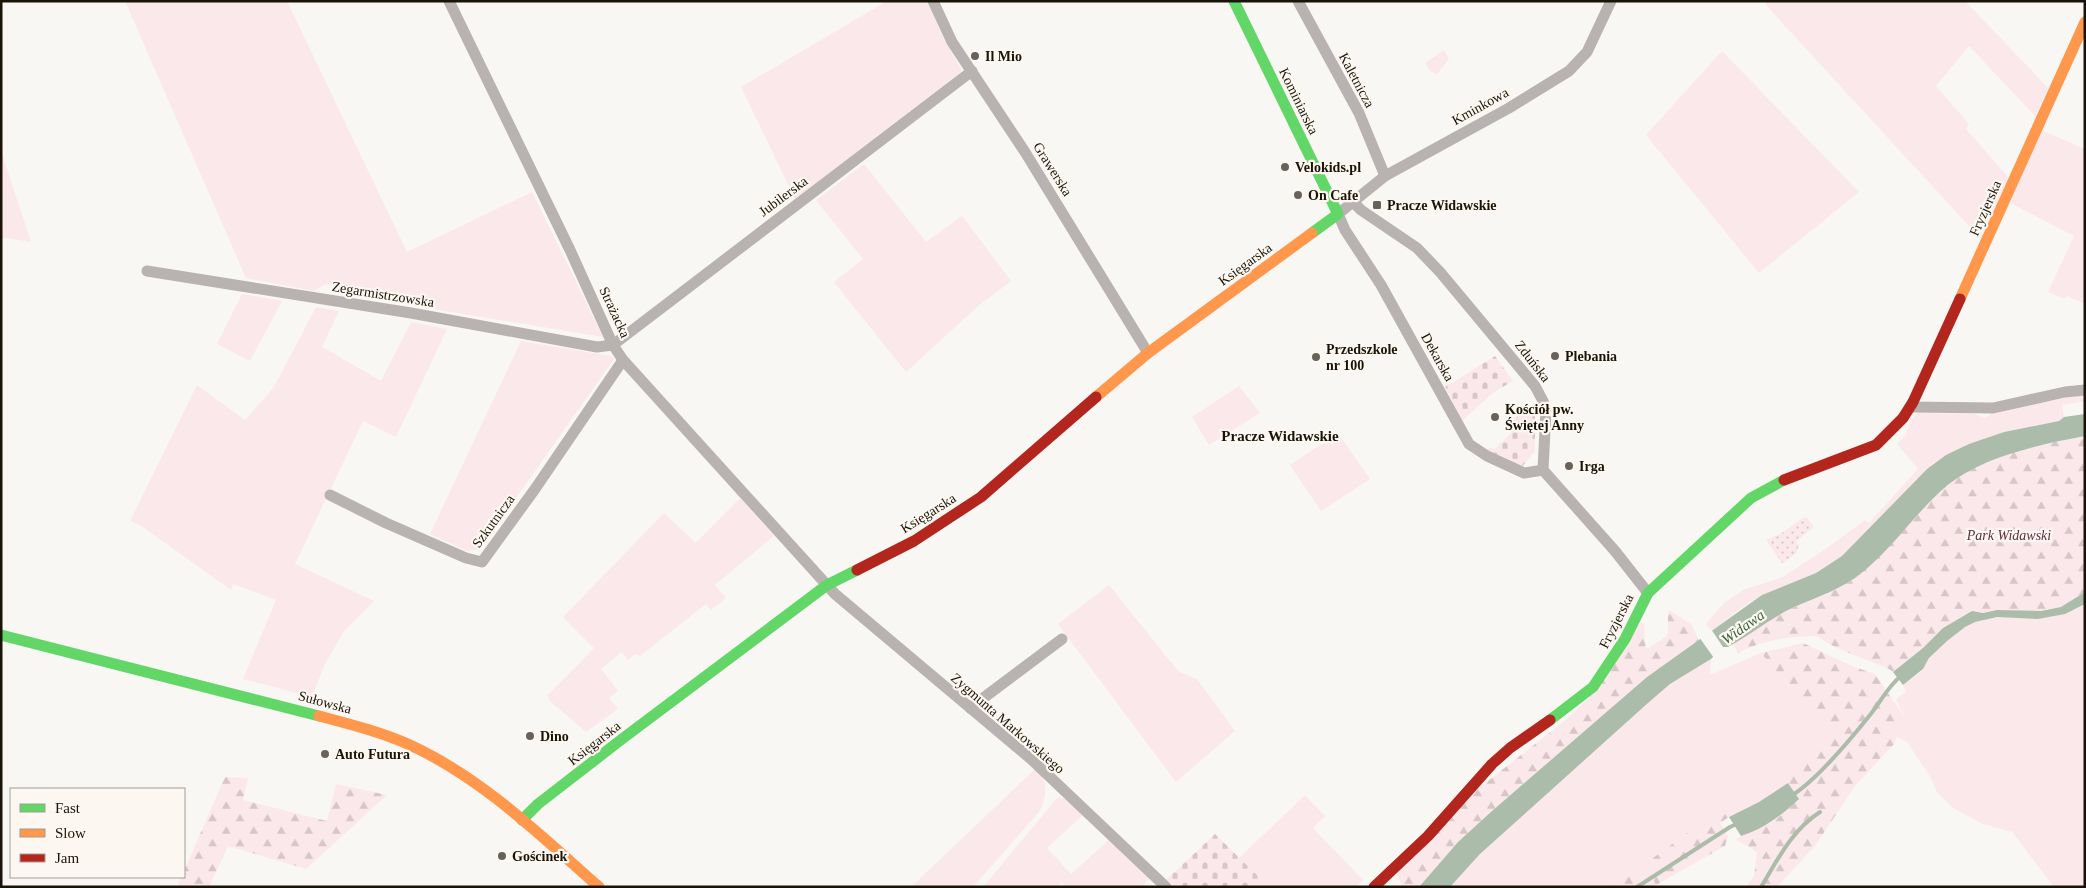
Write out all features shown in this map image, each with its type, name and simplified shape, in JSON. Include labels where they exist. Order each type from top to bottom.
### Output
[{"type":"street","name":"Strażacka","points":[[449,1],[570,250],[613,345],[623,360],[827,585]]},
{"type":"street","name":"Grawerska","points":[[933,1],[952,42],[1025,152],[1148,353]]},
{"type":"street","name":"Kominiarska","points":[[1234,1],[1338,214]]},
{"type":"street","name":"Kaletnicza","points":[[1298,1],[1359,113],[1383,172]]},
{"type":"street","name":"Kminkowa","points":[[1338,214],[1383,172],[1509,108],[1569,71],[1587,52],[1611,1]]},
{"type":"street","name":"Fryzjerska","points":[[1374,887],[1428,836],[1492,764],[1510,748],[1545,724],[1592,687],[1625,640],[1648,593],[1751,498],[1774,484],[1876,445],[1894,428],[1911,407],[2085,22]]},
{"type":"street","name":"Jubilerska","points":[[613,345],[972,71]]},
{"type":"street","name":"Zduńska","points":[[1353,202],[1361,210],[1417,248],[1440,272],[1535,386],[1544,400],[1546,410],[1543,470]]},
{"type":"street","name":"Księgarska","points":[[522,820],[538,804],[827,585],[914,541],[981,497],[1148,353],[1338,214]]},
{"type":"street","name":"Dekarska","points":[[1338,214],[1345,230],[1381,285],[1463,437],[1475,449],[1486,456],[1524,473],[1543,470]]},
{"type":"street","name":"Zegarmistrzowska","points":[[147,271],[411,313],[597,347],[613,345]]},
{"type":"street","name":"Szkutnicza","points":[[330,495],[386,523],[466,558],[482,562],[576,430],[623,360]]},
{"type":"street","points":[[1911,407],[1993,408],[2065,392],[2085,390]]},
{"type":"street","points":[[1543,470],[1648,593]]},
{"type":"street","name":"Zygmunta Markowskiego","points":[[827,585],[842,600],[1030,760],[1166,887]]},
{"type":"street","name":"Sułowska","points":[[1,635],[341,722],[390,737],[419,749],[451,767],[492,795],[599,887]]},
{"type":"street","points":[[970,708],[1062,639]]},
{"type":"green space","points":[[125,1],[287,1],[407,252],[532,192],[603,337],[433,309],[401,295],[326,284],[314,291],[246,278]]},
{"type":"green space","points":[[887,1],[927,1],[942,36],[962,71],[795,199],[741,87]]},
{"type":"green space","points":[[1768,1],[1965,1],[2048,88],[2035,116],[1969,46],[1936,86],[1969,124],[1966,129],[2008,177],[1980,238],[1765,4]]},
{"type":"green space","points":[[1444,50],[1449,59],[1437,74],[1431,72],[1425,63]]},
{"type":"green space","points":[[1722,51],[1859,192],[1759,273],[1646,135]]},
{"type":"green space","points":[[2041,130],[2085,149],[2085,304],[2067,296],[2065,299],[2048,292],[2074,236],[2010,203]]},
{"type":"green space","points":[[1,151],[31,242],[1,237]]},
{"type":"green space","points":[[864,164],[926,242],[962,216],[1011,281],[978,306],[906,372],[834,282],[863,259],[816,200]]},
{"type":"green space","points":[[242,294],[282,301],[250,361],[217,344]]},
{"type":"green space","points":[[316,307],[339,311],[322,347],[381,381],[411,322],[447,329],[396,437],[363,421],[295,564],[374,601],[344,631],[325,664],[312,697],[243,679],[276,600],[233,584],[231,590],[140,525],[130,521],[197,385],[245,420],[274,387]]},
{"type":"green space","points":[[521,341],[611,356],[614,359],[480,549],[467,551],[430,534]]},
{"type":"green space","points":[[1495,356],[1513,381],[1494,392],[1462,421],[1445,387]]},
{"type":"green space","points":[[1239,386],[1260,413],[1209,445],[1192,417]]},
{"type":"green space","points":[[2085,394],[2085,401],[2062,405],[2064,417],[2059,421],[2004,432],[1946,455],[1927,469],[1842,556],[1816,573],[1762,595],[1737,611],[1712,631],[1706,624],[1724,603],[1743,590],[1783,577],[1865,520],[1869,523],[1918,469],[1897,444],[1906,435],[1910,421],[1917,413],[1974,414],[1985,418],[1993,413]]},
{"type":"green space","points":[[1529,405],[1535,417],[1535,451],[1521,468],[1486,452],[1489,448],[1495,449],[1512,432],[1512,422]]},
{"type":"green space","points":[[1338,433],[1370,479],[1321,511],[1290,465]]},
{"type":"green space","name":"Park Widawski","points":[[2085,436],[2085,592],[2061,607],[2041,611],[1997,610],[1983,613],[1972,611],[1943,628],[1923,648],[1893,672],[1831,645],[1818,636],[1777,640],[1757,645],[1738,653],[1733,644],[1760,626],[1774,617],[1840,587],[1856,577],[1880,555],[1935,497],[1960,476],[1976,467],[2012,453]]},
{"type":"green space","points":[[740,498],[774,536],[715,585],[726,598],[711,610],[706,604],[640,656],[635,654],[628,660],[622,652],[601,669],[618,691],[609,698],[618,709],[586,732],[549,700],[548,695],[594,648],[563,617],[664,513],[696,543]]},
{"type":"green space","points":[[1804,517],[1814,527],[1796,541],[1799,545],[1796,554],[1782,563],[1766,540],[1782,533]]},
{"type":"green space","points":[[1109,585],[1178,671],[1197,679],[1235,731],[1176,782],[1058,624]]},
{"type":"green space","points":[[2085,604],[2085,887],[2054,887],[2012,832],[1983,824],[1953,808],[1936,791],[1931,778],[1907,742],[1897,737],[1905,718],[1896,699],[1906,692],[1903,685],[1922,671],[1929,658],[1938,648],[1969,624],[2002,617],[2060,613],[2074,610]]},
{"type":"green space","points":[[1669,610],[1691,624],[1699,640],[1647,677],[1492,811],[1458,842],[1419,887],[1402,887],[1397,874],[1469,796],[1568,718],[1593,694],[1641,622],[1644,624],[1647,649],[1667,636]]},
{"type":"green space","points":[[1803,643],[1852,666],[1875,674],[1905,718],[1894,744],[1855,786],[1815,846],[1777,887],[1746,887],[1754,876],[1757,853],[1736,840],[1744,834],[1775,820],[1799,799],[1781,773],[1833,737],[1761,653]]},
{"type":"green space","points":[[1761,653],[1833,737],[1781,773],[1788,783],[1759,802],[1729,817],[1731,813],[1713,814],[1646,864],[1656,885],[1655,887],[1645,887],[1647,884],[1634,871],[1608,887],[1450,887],[1480,854],[1670,684],[1711,659],[1710,675]]},
{"type":"green space","points":[[1035,769],[1040,773],[1045,784],[1044,801],[1039,812],[973,887],[911,887]]},
{"type":"green space","points":[[225,777],[248,778],[243,800],[327,821],[336,784],[387,795],[306,869],[228,846],[209,887],[177,887],[181,878],[185,878],[185,869]]},
{"type":"green space","points":[[1305,795],[1325,816],[1313,828],[1363,880],[1356,887],[1257,887],[1263,881],[1239,858]]},
{"type":"green space","points":[[1058,797],[1067,800],[1083,815],[1047,848],[1071,874],[1110,839],[1150,878],[1141,887],[1066,887],[1062,882],[1057,887],[983,887]]},
{"type":"green space","points":[[1731,812],[1729,817],[1720,823],[1728,836],[1725,846],[1656,885],[1645,864],[1713,814]]},
{"type":"green space","points":[[1215,834],[1263,881],[1257,887],[1174,887],[1167,879]]},
{"type":"green space","points":[[1634,871],[1647,884],[1645,887],[1608,887]]},
{"type":"water","name":"Widawa","points":[[2085,414],[2085,436],[2014,452],[1963,474],[1937,495],[1892,544],[1855,578],[1786,611],[1728,647],[1723,647],[1711,659],[1670,684],[1480,854],[1450,887],[1419,887],[1458,842],[1647,677],[1762,595],[1816,573],[1842,556],[1927,469],[1946,455],[1969,444],[2004,432],[2059,421],[2064,417]]},
{"type":"water","points":[[2085,592],[2085,604],[2065,614],[2038,619],[1997,617],[1975,622],[1965,627],[1947,641],[1929,658],[1923,669],[1903,685],[1893,672],[1923,648],[1943,628],[1972,611],[1983,613],[1997,610],[2041,611],[2061,607]]},
{"type":"water","points":[[1788,783],[1799,799],[1772,821],[1757,830],[1741,836],[1729,817],[1759,802]]},
{"type":"pier","points":[[1711,629],[1725,650],[1714,658],[1699,637]]},
{"type":"waterway","points":[[1791,796],[1833,759],[1901,676]]},
{"type":"waterway","points":[[1761,887],[1801,827],[1820,812]]},
{"type":"waterway","points":[[1637,887],[1739,823]]},
{"type":"traffic: fast","points":[[1234,1],[1338,214],[1312,233]]},
{"type":"traffic: fast","points":[[1550,720],[1593,687],[1625,639],[1648,593],[1751,498],[1784,480]]},
{"type":"traffic: fast","points":[[522,820],[538,804],[622,739],[827,585],[857,570]]},
{"type":"traffic: fast","points":[[1,635],[319,716]]},
{"type":"traffic: slow","points":[[1960,299],[2085,22]]},
{"type":"traffic: slow","points":[[1096,397],[1148,353],[1312,233]]},
{"type":"traffic: slow","points":[[319,716],[399,740],[436,758],[462,774],[509,809],[599,887]]},
{"type":"traffic: jam","points":[[1784,480],[1876,445],[1903,418],[1913,402],[1960,299]]},
{"type":"traffic: jam","points":[[857,570],[914,541],[981,497],[1096,397]]},
{"type":"traffic: jam","points":[[1374,887],[1428,836],[1492,764],[1510,748],[1550,720]]},
{"type":"place","name":"Il Mio","points":[[975,56]]},
{"type":"place","name":"Velokids.pl","points":[[1285,167]]},
{"type":"place","name":"On Cafe","points":[[1298,195]]},
{"type":"place","name":"Pracze Widawskie","points":[[1377,205]]},
{"type":"place","name":"Plebania","points":[[1555,356]]},
{"type":"place","name":"Przedszkole nr 100","points":[[1316,357]]},
{"type":"place","name":"Kościół pw. Świętej Anny","points":[[1495,417]]},
{"type":"place","name":"Irga","points":[[1569,466]]},
{"type":"place","name":"Dino","points":[[530,736]]},
{"type":"place","name":"Auto Futura","points":[[325,754]]},
{"type":"place","name":"Gościnek","points":[[502,856]]},
{"type":"district","name":"Pracze Widawskie","points":[[1280,436]]}]
